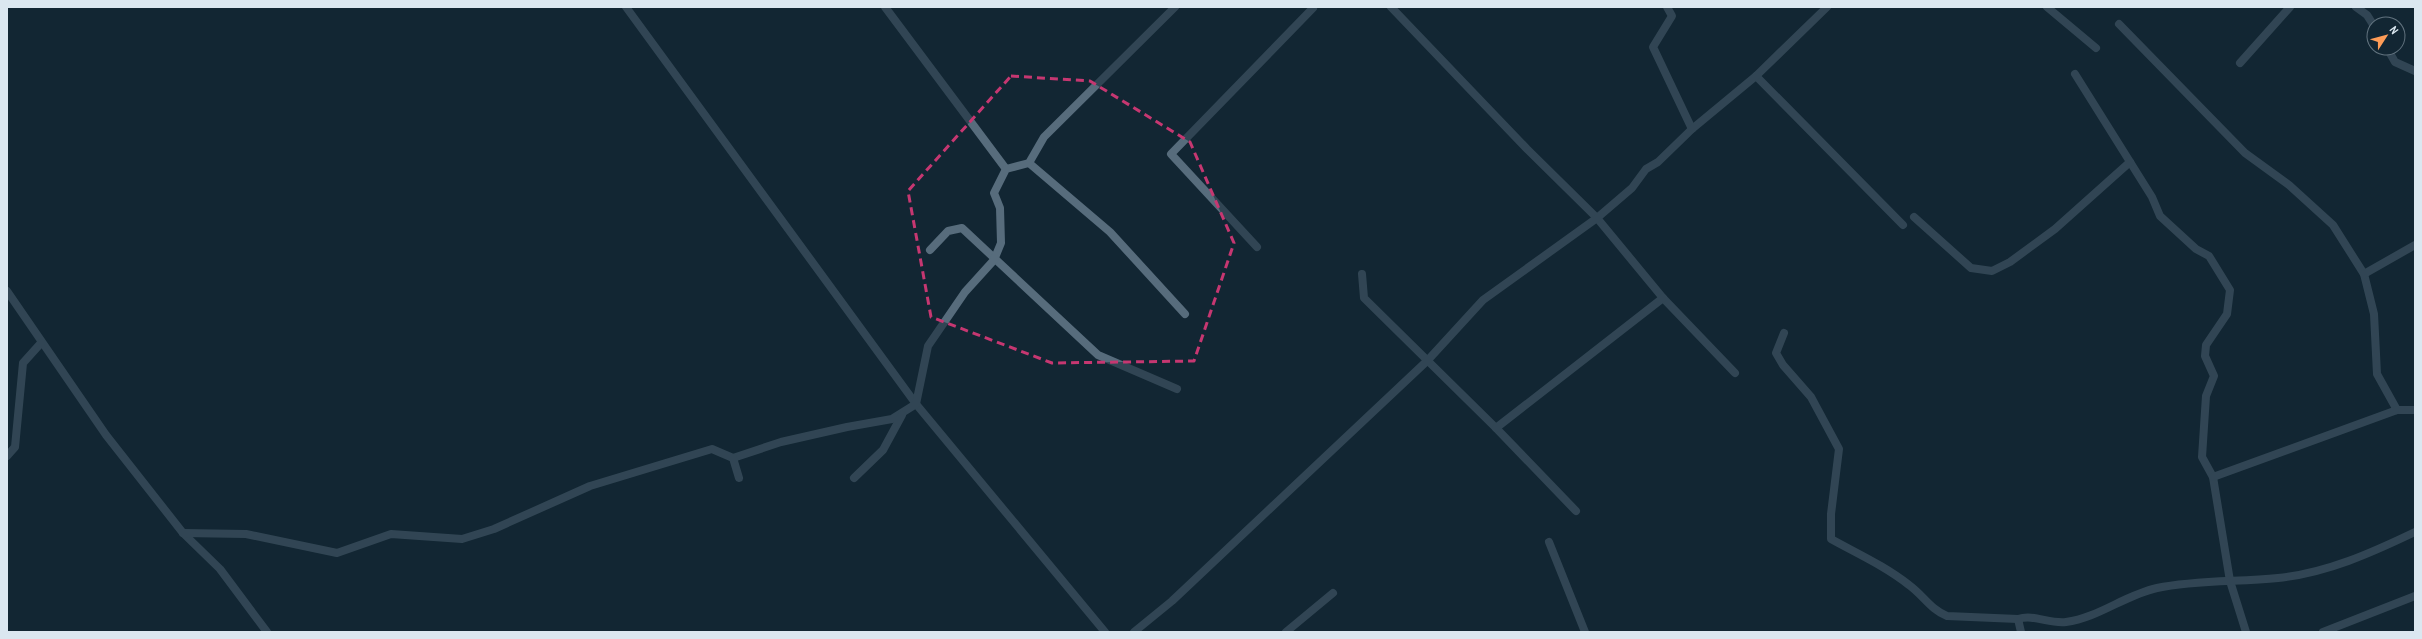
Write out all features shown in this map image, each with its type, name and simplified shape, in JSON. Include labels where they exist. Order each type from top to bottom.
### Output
[{"type":"street","points":[[626,7],[916,404],[1105,632]]},
{"type":"street","points":[[885,7],[1006,169]]},
{"type":"street","points":[[183,534],[246,534],[337,553],[390,534],[462,539],[494,529],[590,486],[712,449],[733,458],[781,442],[847,427],[892,419],[916,404],[928,346],[965,292],[994,260],[1001,243],[1000,208],[994,193],[1006,169],[1029,162],[1044,137],[1175,7]]},
{"type":"street","points":[[1257,247],[1171,154],[1313,7]]},
{"type":"street","points":[[1391,7],[1527,149],[1597,218],[1663,298],[1735,373]]},
{"type":"street","points":[[1667,7],[1672,16],[1652,47],[1692,129]]},
{"type":"street","points":[[1134,632],[1172,601],[1428,360],[1482,300],[1597,218],[1632,188],[1646,168],[1658,162],[1692,129],[1756,76],[1827,7]]},
{"type":"street","points":[[2047,7],[2096,48]]},
{"type":"street","points":[[2240,63],[2290,7]]},
{"type":"street","points":[[2356,7],[2368,16]]},
{"type":"street","points":[[2119,24],[2245,153],[2289,185],[2333,225],[2364,274],[2374,314],[2378,374],[2397,410]]},
{"type":"street","points":[[2392,56],[2395,62],[2415,71]]},
{"type":"street","points":[[2075,74],[2152,197],[2160,216],[2196,249],[2209,256],[2230,290],[2227,314],[2206,345],[2205,356],[2214,376],[2206,396],[2202,457],[2214,476],[2230,581],[2246,632]]},
{"type":"street","points":[[1756,76],[1902,225]]},
{"type":"street","points":[[1029,162],[1110,232],[1185,314]]},
{"type":"street","points":[[1914,217],[1971,268],[1992,271],[2010,262],[2055,229],[2130,162]]},
{"type":"street","points":[[930,250],[948,231],[962,228],[994,260],[1098,355],[1177,389]]},
{"type":"street","points":[[2364,274],[2415,245]]},
{"type":"street","points":[[1362,274],[1364,298],[1496,428],[1576,511]]},
{"type":"street","points":[[7,291],[41,343],[106,434],[183,534],[220,569],[267,632]]},
{"type":"street","points":[[1496,428],[1663,298]]},
{"type":"street","points":[[1784,333],[1776,353],[1783,365],[1811,397],[1839,449],[1831,514],[1831,539],[1886,568],[1910,585],[1937,612],[1947,616],[2018,619],[2028,616],[2044,621],[2066,622],[2155,589],[2186,583],[2279,578],[2325,569],[2347,563],[2415,532]]},
{"type":"street","points":[[7,456],[15,447],[23,363],[41,343]]},
{"type":"street","points":[[2214,476],[2397,410],[2415,410]]},
{"type":"street","points":[[854,478],[883,450],[903,412]]},
{"type":"street","points":[[733,458],[739,478]]},
{"type":"street","points":[[1549,542],[1585,632]]},
{"type":"street","points":[[1286,632],[1333,593]]},
{"type":"street","points":[[2323,632],[2415,596]]},
{"type":"street","points":[[2018,619],[2021,632]]},
{"type":"highlighted area","points":[[1011,76],[1090,81],[1190,142],[1234,243],[1194,361],[1052,363],[931,317],[908,191]]}]
